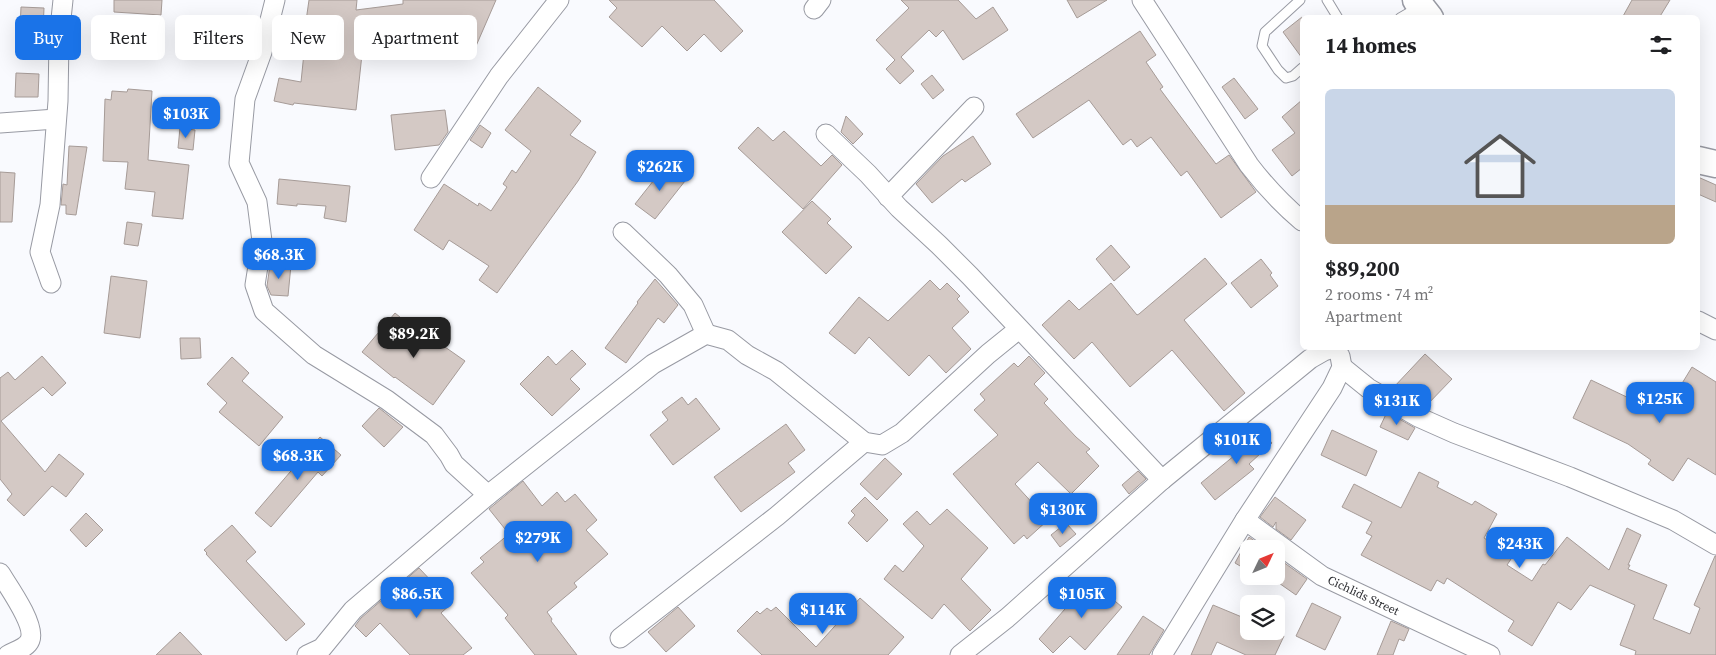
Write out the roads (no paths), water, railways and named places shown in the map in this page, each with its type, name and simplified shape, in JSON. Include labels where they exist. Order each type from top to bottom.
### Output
[{"type":"main road","points":[[1700,160],[1716,164]]},
{"type":"street","points":[[51,283],[40,252],[50,205],[59,38],[63,0]]},
{"type":"street","points":[[275,0],[262,52],[244,99],[239,163],[257,202],[262,241],[255,285],[264,310],[314,355],[387,400],[434,436],[454,464],[488,495]]},
{"type":"street","points":[[431,178],[499,76],[559,0]]},
{"type":"street","points":[[1142,0],[1249,165],[1265,185],[1300,219]]},
{"type":"street","points":[[888,197],[974,107]]},
{"type":"street","points":[[0,122],[56,119]]},
{"type":"street","points":[[826,134],[888,197],[939,244],[1162,480]]},
{"type":"street","points":[[623,232],[668,275],[693,305],[706,334]]},
{"type":"street","points":[[1700,322],[1716,330]]},
{"type":"street","points":[[320,653],[353,610],[488,495],[653,364],[706,334],[728,340],[747,355],[776,371],[864,442],[882,445],[902,433],[988,354],[1019,329]]},
{"type":"street","points":[[960,655],[1007,618],[1162,480],[1310,360],[1327,350]]},
{"type":"street","points":[[1162,655],[1245,520],[1332,388],[1342,367],[1338,350]]},
{"type":"street","points":[[1342,367],[1368,388],[1418,417],[1454,433],[1570,476],[1664,517],[1716,545]]},
{"type":"street","points":[[620,638],[777,516],[864,442]]},
{"type":"street","name":"Cichlids Street","points":[[1245,520],[1322,576],[1490,655]]},
{"type":"street","points":[[0,573],[25,616],[31,636],[30,642],[8,655]]},
{"type":"lane","points":[[1300,0],[1265,32],[1262,46],[1278,70],[1286,78],[1293,76],[1300,70]]},
{"type":"lane","points":[[1327,0],[1336,15]]}]
